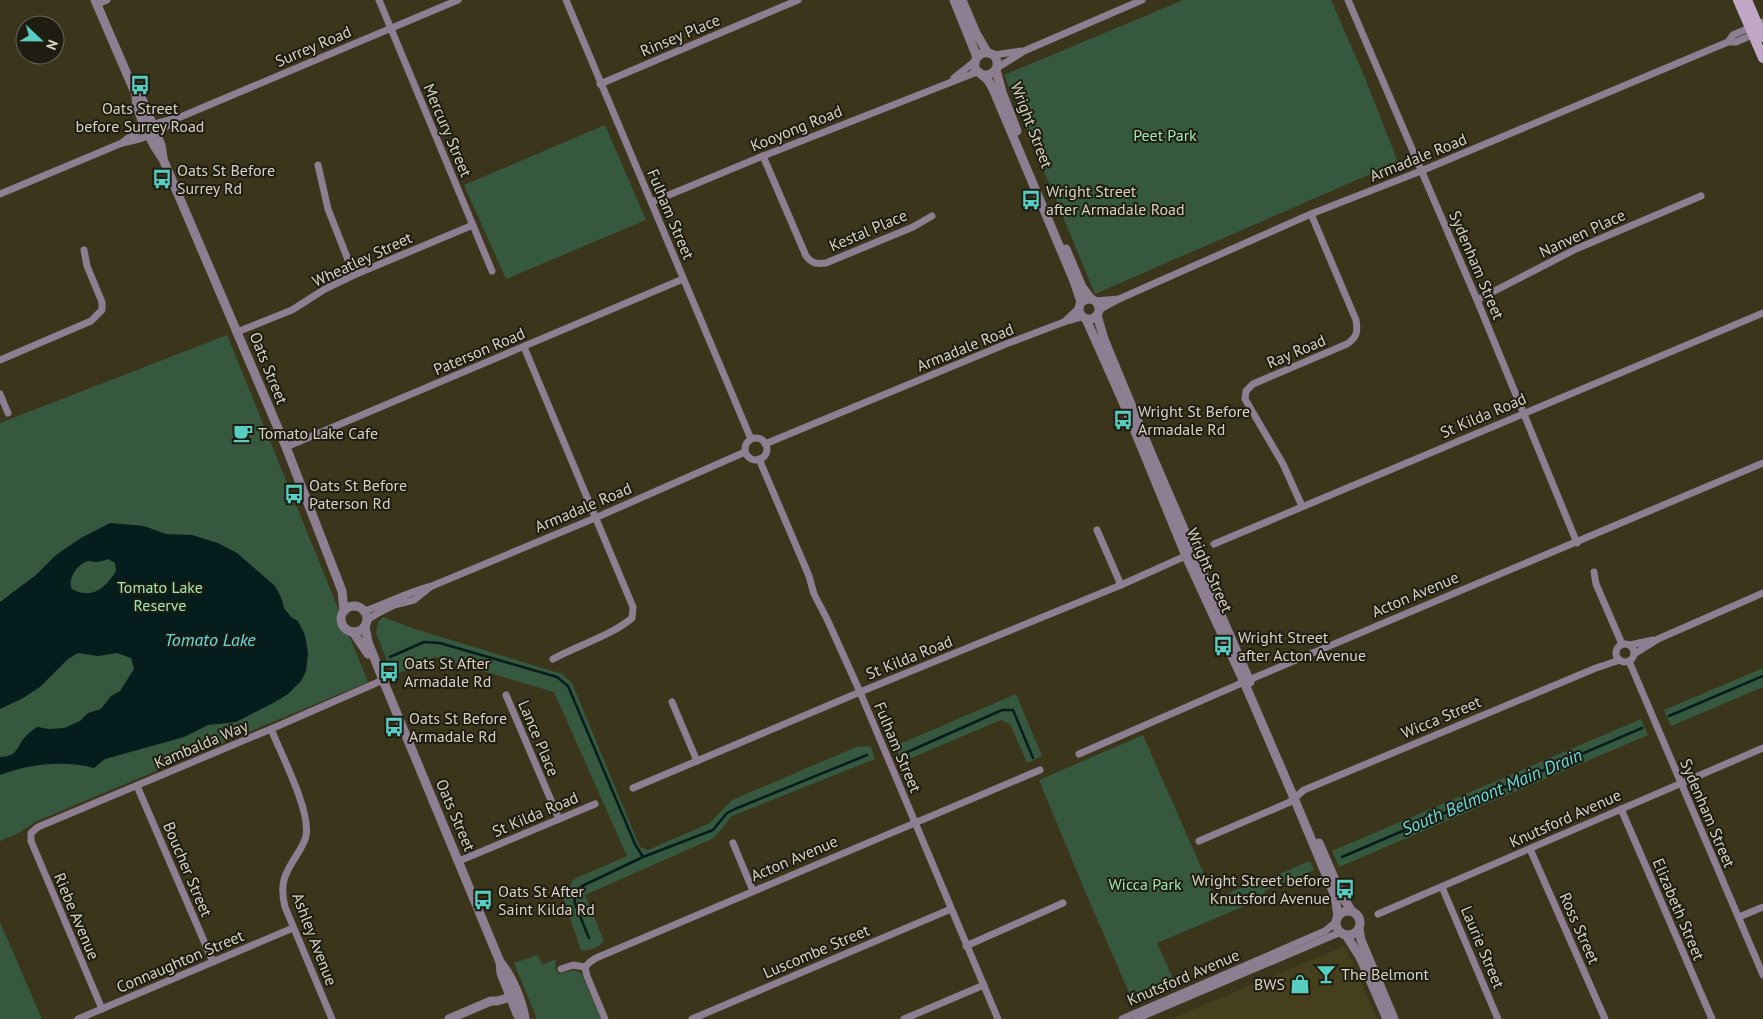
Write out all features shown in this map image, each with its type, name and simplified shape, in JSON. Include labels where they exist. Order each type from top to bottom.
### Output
[{"type":"main road","points":[[1738,0],[1759,30]]},
{"type":"main road","points":[[1747,0],[1759,30],[1763,58]]},
{"type":"street","points":[[96,2],[107,0]]},
{"type":"street","name":"Mercury Street","points":[[379,0],[492,271]]},
{"type":"street","name":"Surrey Road","points":[[0,194],[122,143],[135,141],[162,121],[178,118],[458,0]]},
{"type":"street","name":"Fulham Street","points":[[566,0],[751,439]]},
{"type":"street","name":"Rinsey Place","points":[[600,84],[798,0]]},
{"type":"street","points":[[954,0],[980,74],[989,75],[1024,51],[1142,0]]},
{"type":"street","points":[[962,0],[976,33],[997,61],[996,69]]},
{"type":"street","name":"Sydenham Street","points":[[1348,0],[1477,300],[1577,543]]},
{"type":"street","name":"Oats Street","points":[[96,2],[136,95],[142,99],[151,130],[161,145],[163,159],[286,447],[342,591],[344,611]]},
{"type":"street","name":"Armadale Road","points":[[1098,313],[1119,299],[1311,214],[1422,171],[1728,42],[1736,42],[1759,30]]},
{"type":"street","points":[[976,59],[981,53],[1024,51]]},
{"type":"street","name":"Kooyong Road","points":[[950,81],[976,59]]},
{"type":"street","name":"Wright Street","points":[[996,69],[1006,103],[1062,241],[1075,266],[1082,287],[1093,300]]},
{"type":"street","name":"Kooyong Road","points":[[652,202],[950,81],[980,74]]},
{"type":"street","name":"Wright Street","points":[[980,74],[994,89],[1074,281],[1082,312],[1191,554],[1296,796],[1342,896],[1350,910],[1358,914],[1360,918],[1361,940],[1394,1019]]},
{"type":"street","name":"Kestal Place","points":[[763,156],[810,262],[817,264],[826,263],[932,216]]},
{"type":"street","points":[[318,165],[328,208],[354,275]]},
{"type":"street","name":"Nanven Place","points":[[1477,300],[1576,249],[1700,196]]},
{"type":"street","name":"Ray Road","points":[[1302,506],[1283,464],[1245,399],[1246,390],[1253,384],[1347,344],[1355,338],[1358,330],[1356,320],[1311,214]]},
{"type":"street","name":"Wheatley Street","points":[[238,332],[292,310],[325,289],[354,275],[473,225]]},
{"type":"street","points":[[0,360],[91,321],[98,316],[102,310],[102,302],[87,266],[84,250]]},
{"type":"street","name":"Paterson Road","points":[[286,447],[683,279]]},
{"type":"street","points":[[1085,299],[1093,300],[1098,305],[1098,313],[1092,319],[1082,312],[1085,299]]},
{"type":"street","name":"Armadale Road","points":[[1093,300],[1119,299]]},
{"type":"street","name":"Armadale Road","points":[[766,444],[1006,344],[1064,322],[1082,312]]},
{"type":"street","name":"Wright Street","points":[[1098,313],[1104,339],[1191,554]]},
{"type":"street","name":"St Kilda Road","points":[[1214,544],[1763,313]]},
{"type":"street","points":[[524,347],[633,606],[632,618],[623,626],[568,650],[553,659]]},
{"type":"street","points":[[0,394],[8,413]]},
{"type":"street","points":[[757,438],[766,444],[767,450],[764,456],[759,459],[753,460],[745,452],[747,442],[751,439],[757,438]]},
{"type":"street","name":"Armadale Road","points":[[360,609],[380,606],[410,592],[432,586],[595,518],[745,452]]},
{"type":"street","name":"Fulham Street","points":[[759,459],[809,576],[814,594],[860,692],[998,1019]]},
{"type":"street","name":"Acton Avenue","points":[[1079,754],[1246,681],[1763,463]]},
{"type":"street","points":[[1097,530],[1120,584]]},
{"type":"street","name":"St Kilda Road","points":[[633,788],[1191,554]]},
{"type":"street","points":[[1594,572],[1596,584],[1626,644],[1634,649],[1634,654]]},
{"type":"street","name":"Armadale Road","points":[[366,624],[380,612],[394,605],[414,600],[432,586]]},
{"type":"street","name":"Oats Street","points":[[342,591],[360,609]]},
{"type":"street","points":[[1658,639],[1626,644],[1617,650],[1619,658],[1629,661],[1634,654],[1658,639],[1763,593]]},
{"type":"street","points":[[350,607],[360,609],[366,624],[360,631],[353,632],[343,626],[344,611],[350,607]]},
{"type":"street","name":"Oats Street","points":[[366,624],[368,642],[383,680],[500,962],[501,973],[524,1011],[523,1019]]},
{"type":"street","name":"Oats Street","points":[[353,632],[365,648],[383,680]]},
{"type":"street","name":"Wicca Street","points":[[1199,841],[1287,804],[1313,786],[1619,658]]},
{"type":"street","name":"Sydenham Street","points":[[1629,661],[1763,975]]},
{"type":"street","name":"Kambalda Way","points":[[31,833],[38,827],[383,680]]},
{"type":"street","name":"Lance Place","points":[[506,694],[559,819]]},
{"type":"street","points":[[672,702],[697,761]]},
{"type":"street","name":"Ashley Avenue","points":[[271,729],[303,805],[307,821],[306,836],[282,881],[282,895],[293,928],[332,1019]]},
{"type":"street","name":"Knutsford Avenue","points":[[1378,914],[1763,748]]},
{"type":"street","name":"Acton Avenue","points":[[560,969],[573,965],[586,967],[596,958],[1040,770]]},
{"type":"street","name":"Boucher Street","points":[[137,786],[213,962]]},
{"type":"street","name":"Wright Street","points":[[1296,796],[1335,896],[1338,929],[1360,957],[1387,1019]]},
{"type":"street","name":"St Kilda Road","points":[[459,861],[595,804]]},
{"type":"street","name":"Elizabeth Street","points":[[1621,809],[1712,1019]]},
{"type":"street","name":"Riebe Avenue","points":[[31,833],[31,841],[102,1009]]},
{"type":"street","points":[[733,843],[753,892]]},
{"type":"street","name":"Ross Street","points":[[1530,849],[1605,1019]]},
{"type":"street","name":"Laurie Street","points":[[1442,887],[1498,1019]]},
{"type":"street","points":[[966,946],[1063,903]]},
{"type":"street","points":[[1739,917],[1763,907]]},
{"type":"street","name":"Luscombe Street","points":[[692,1019],[951,909]]},
{"type":"street","points":[[1337,919],[1344,911],[1350,910]]},
{"type":"street","name":"Knutsford Avenue","points":[[1122,1019],[1325,931],[1337,919]]},
{"type":"street","name":"Connaughton Street","points":[[78,1019],[293,928]]},
{"type":"street","points":[[1343,934],[1353,934],[1359,929]]},
{"type":"street","name":"Knutsford Avenue","points":[[1136,1019],[1343,934]]},
{"type":"street","points":[[586,967],[586,976],[605,1019]]},
{"type":"street","points":[[904,1019],[984,986]]},
{"type":"street","points":[[449,1019],[491,1001],[494,996],[512,993]]},
{"type":"shaded area","points":[[1345,946],[1377,1019],[1170,1019]]},
{"type":"green space","name":"Peet Park","points":[[1183,0],[1331,0],[1365,78],[1398,162],[1095,294],[1004,75]]},
{"type":"green space","points":[[605,125],[646,220],[506,279],[464,185]]},
{"type":"green space","name":"Tomato Lake Reserve","points":[[227,335],[368,682],[37,821],[17,834],[0,841],[0,423]]},
{"type":"green space","points":[[383,617],[415,629],[562,674],[572,683],[640,847],[648,850],[710,823],[732,800],[856,747],[871,747],[875,759],[732,816],[714,838],[585,895],[604,941],[594,948],[581,950],[563,898],[574,879],[627,856],[554,692],[435,657],[393,676],[376,633],[378,622]]},
{"type":"green space","points":[[1763,668],[1763,687],[1671,726],[1664,710]]},
{"type":"green space","points":[[1016,694],[1042,756],[1027,763],[1010,724],[1001,720],[902,762],[895,746]]},
{"type":"green space","points":[[1641,719],[1648,735],[1339,867],[1332,851]]},
{"type":"green space","name":"Wicca Park","points":[[1143,735],[1215,899],[1310,861],[1314,870],[1264,891],[1266,897],[1157,943],[1177,987],[1134,1004],[1039,780]]},
{"type":"green space","points":[[0,922],[42,1019],[0,1019]]},
{"type":"green space","points":[[538,955],[542,965],[556,959],[555,967],[558,974],[574,970],[581,973],[601,1019],[537,1019],[514,963]]},
{"type":"water","name":"Tomato Lake","points":[[110,523],[144,526],[166,534],[192,535],[218,543],[237,553],[275,586],[284,608],[291,617],[298,621],[305,635],[308,653],[306,671],[301,681],[288,694],[236,722],[208,725],[184,737],[105,759],[94,768],[71,764],[47,764],[23,768],[0,775],[0,757],[14,753],[24,739],[37,727],[49,729],[64,728],[80,721],[88,713],[101,709],[111,696],[120,691],[134,669],[131,658],[117,653],[98,656],[78,653],[68,659],[40,687],[0,709],[0,602],[36,575],[56,555],[81,538]],"holes":[[[108,559],[115,563],[116,571],[103,587],[92,593],[79,592],[72,589],[72,577],[80,565],[88,561],[97,562]]]},
{"type":"waterway","name":"South Belmont Main Drain","points":[[390,657],[424,642],[440,643],[557,677],[568,686],[635,844],[643,857]]},
{"type":"waterway","name":"South Belmont Main Drain","points":[[1669,716],[1763,676]]},
{"type":"waterway","name":"South Belmont Main Drain","points":[[903,754],[1002,710],[1013,710],[1033,758]]},
{"type":"waterway","name":"South Belmont Main Drain","points":[[1342,857],[1642,728]]},
{"type":"waterway","name":"South Belmont Main Drain","points":[[589,938],[575,904],[574,894],[582,886],[643,857],[713,830],[727,813],[735,809],[867,755]]},
{"type":"waterway","name":"South Belmont Main Drain","points":[[1226,903],[1255,893]]},
{"type":"place","name":"Oats Street before Surrey Road","points":[[140,85]]},
{"type":"place","name":"Oats St Before Surrey Rd","points":[[162,179]]},
{"type":"place","name":"Wright Street after Armadale Road","points":[[1031,200]]},
{"type":"place","name":"Wright St Before Armadale Rd","points":[[1123,420]]},
{"type":"place","name":"Tomato Lake Cafe","points":[[243,433]]},
{"type":"place","name":"Oats St Before Paterson Rd","points":[[294,494]]},
{"type":"place","name":"Wright Street after Acton Avenue","points":[[1223,646]]},
{"type":"place","name":"Oats St After Armadale Rd","points":[[389,672]]},
{"type":"place","name":"Oats St Before Armadale Rd","points":[[394,727]]},
{"type":"place","name":"Wright Street before Knutsford Avenue","points":[[1345,889]]},
{"type":"place","name":"Oats St After Saint Kilda Rd","points":[[483,900]]},
{"type":"place","name":"The Belmont","points":[[1326,974]]},
{"type":"place","name":"BWS","points":[[1300,984]]}]
